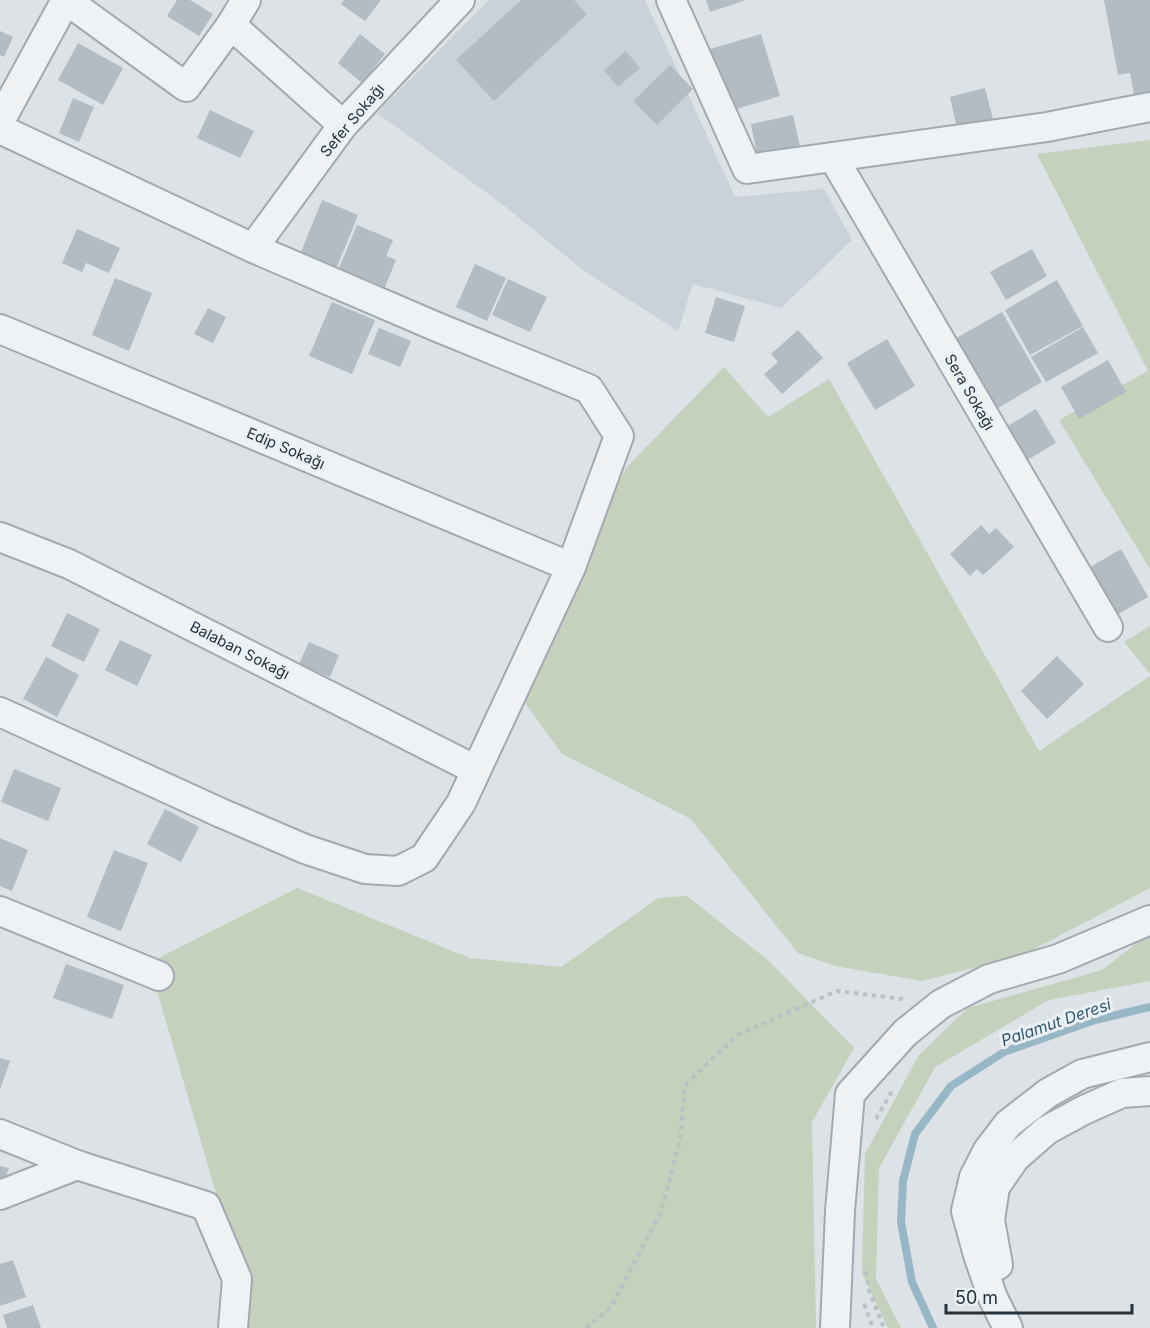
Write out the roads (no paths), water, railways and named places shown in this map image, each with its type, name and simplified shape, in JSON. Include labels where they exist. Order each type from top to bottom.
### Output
[{"type":"street","points":[[0,121],[66,0],[186,87],[231,25],[246,0]]},
{"type":"street","points":[[672,0],[747,169],[1047,127],[1150,107]]},
{"type":"street","name":"Sefer Sokağı","points":[[253,249],[344,125],[450,3]]},
{"type":"street","points":[[231,25],[344,125]]},
{"type":"street","points":[[0,129],[253,249],[589,390],[619,436],[572,567],[461,802],[424,858],[398,872],[365,869],[304,849],[0,712]]},
{"type":"street","name":"Sera Sokağı","points":[[833,157],[1108,627]]},
{"type":"street","name":"Edip Sokağı","points":[[0,329],[572,567]]},
{"type":"street","name":"Balaban Sokağı","points":[[0,537],[69,564],[477,770]]},
{"type":"street","points":[[0,911],[159,976]]},
{"type":"street","points":[[836,1328],[840,1211],[850,1094],[905,1033],[941,1004],[989,979],[1058,959],[1150,920]]},
{"type":"street","points":[[1008,1328],[993,1298],[966,1211],[974,1177],[988,1150],[1008,1124],[1047,1093],[1082,1074],[1150,1058]]},
{"type":"street","points":[[1023,1328],[998,1267],[990,1220],[995,1187],[1015,1158],[1047,1130],[1084,1110],[1122,1094],[1150,1091]]},
{"type":"street","points":[[0,1134],[77,1164],[206,1206],[237,1279],[233,1328]]},
{"type":"street","points":[[0,1195],[77,1164]]},
{"type":"waterway","name":"Palamut Deresi","points":[[933,1328],[912,1282],[901,1222],[903,1181],[915,1134],[951,1086],[1004,1052],[1095,1020],[1150,1007]]}]
